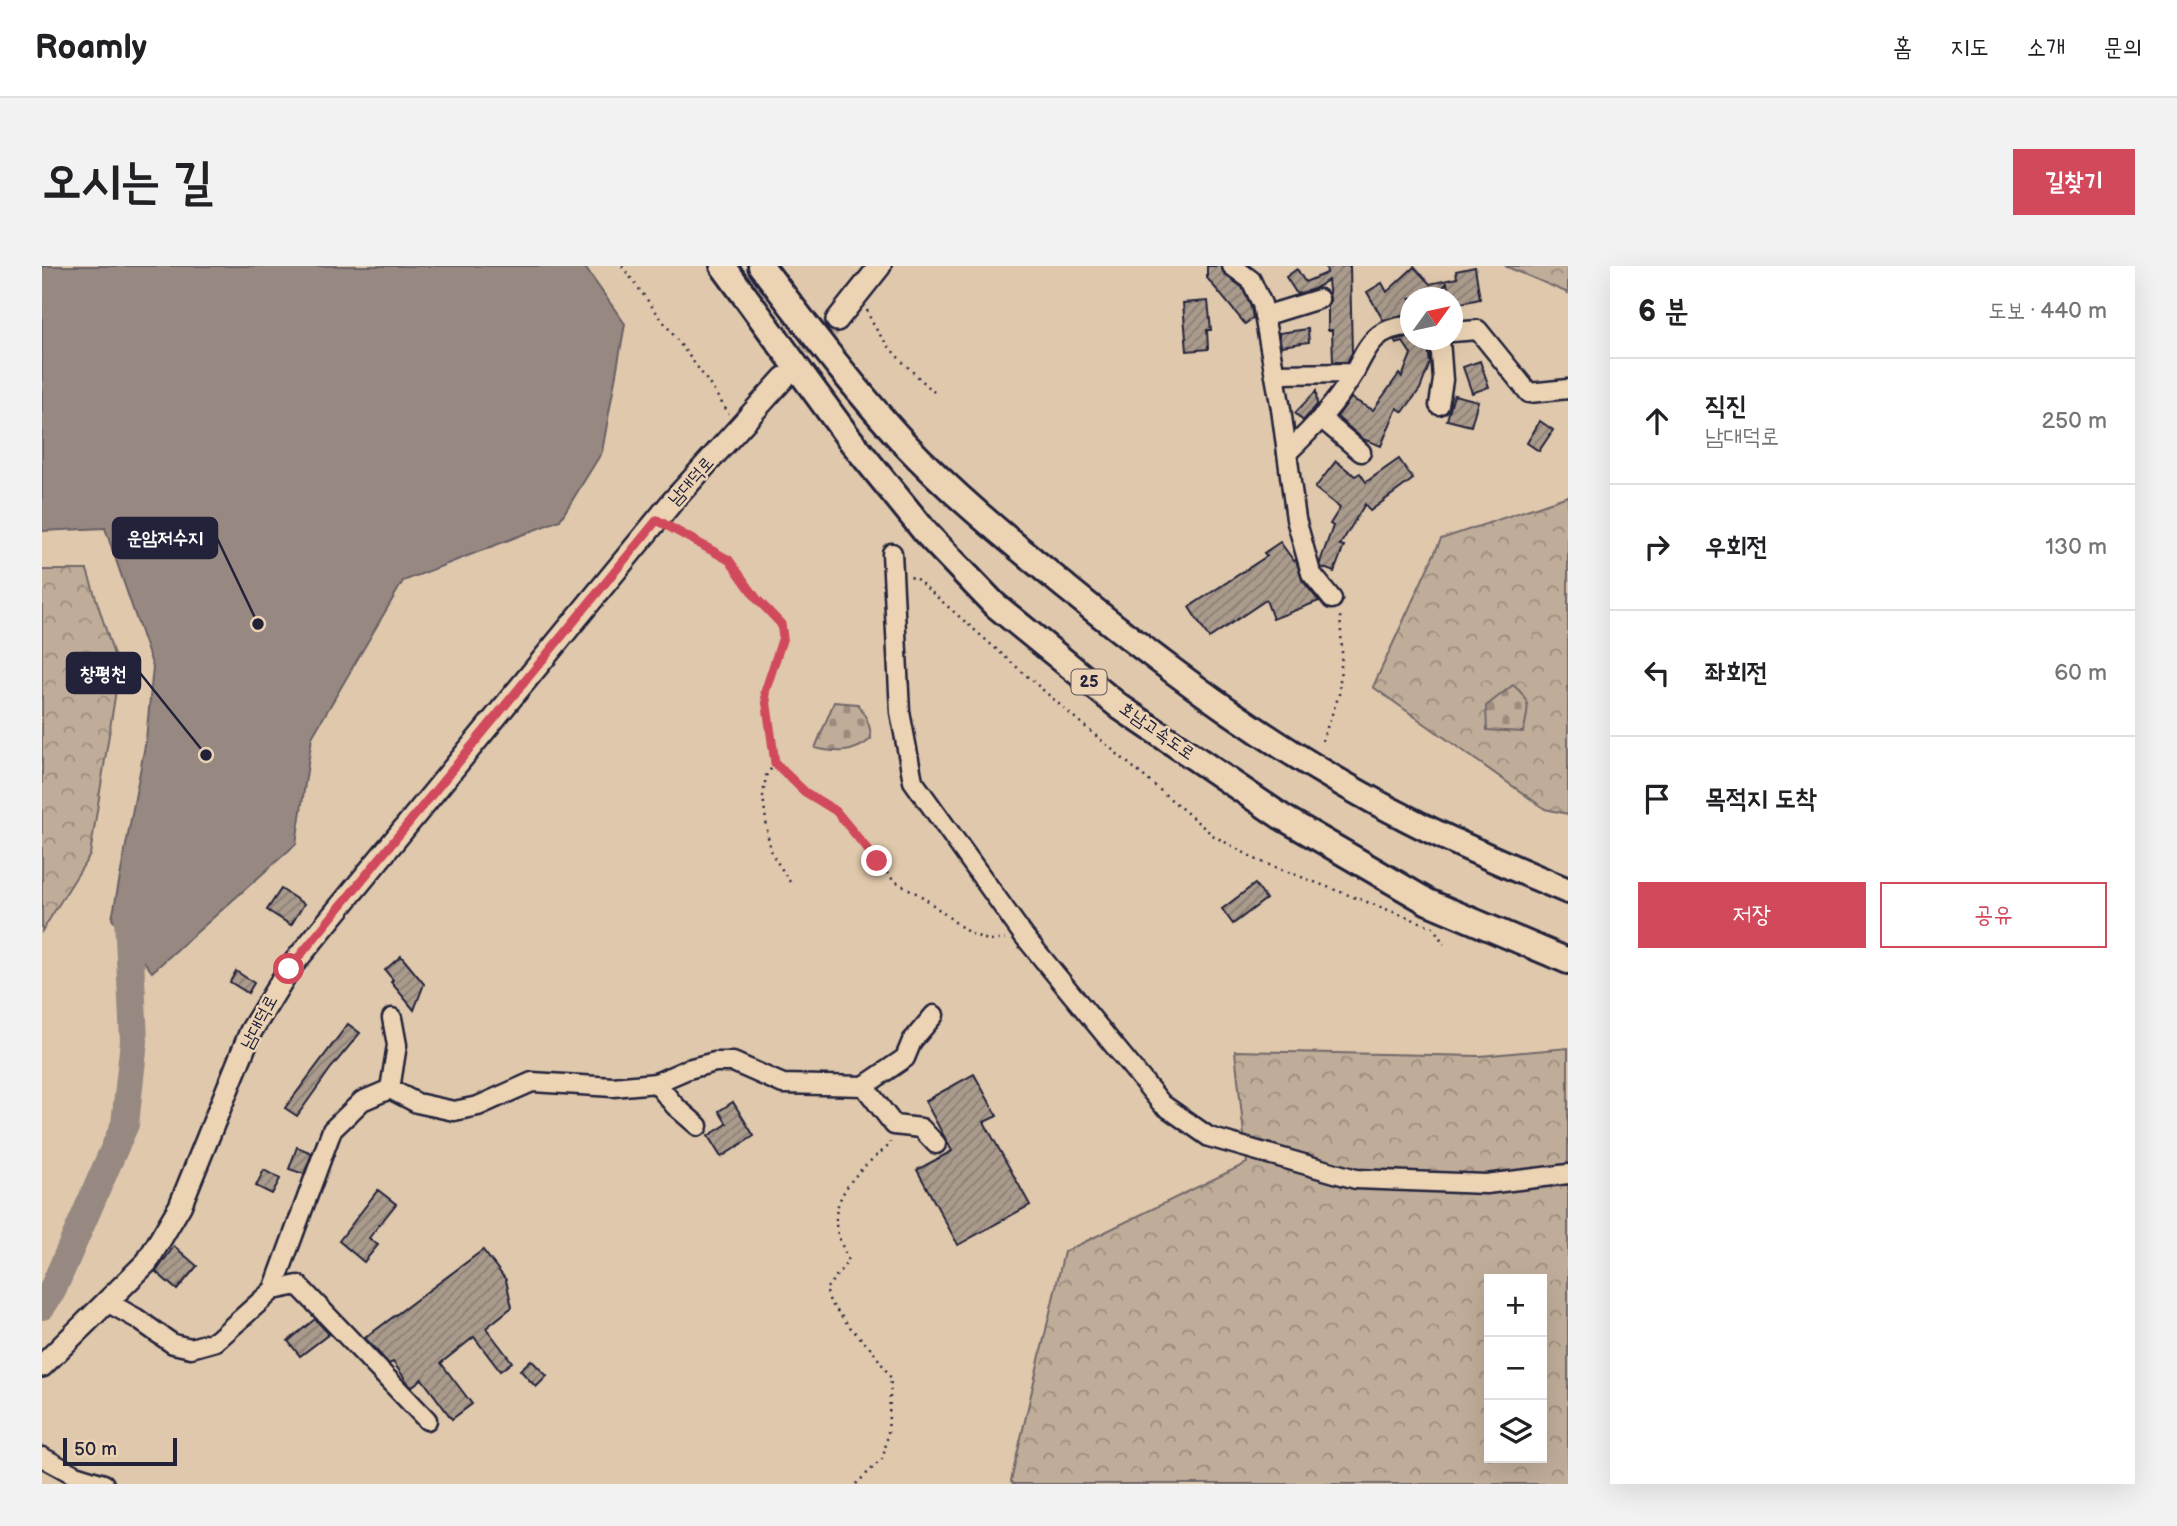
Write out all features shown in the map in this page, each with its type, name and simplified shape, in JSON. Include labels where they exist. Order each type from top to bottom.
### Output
[{"type":"highway","name":"호남고속도로","points":[[723,266],[848,437],[926,533],[994,604],[1120,707],[1282,817],[1428,902],[1568,961]]},
{"type":"highway","points":[[761,266],[826,350],[905,444],[1005,537],[1111,624],[1269,739],[1327,774],[1408,819],[1568,891]]},
{"type":"main road","points":[[837,320],[880,266]]},
{"type":"main road","name":"남대덕로","points":[[42,1366],[147,1262],[180,1206],[251,1031],[289,969],[657,520],[785,378]]},
{"type":"street","points":[[1232,266],[1251,280],[1262,304],[1296,519],[1311,572],[1332,599]]},
{"type":"street","points":[[1264,316],[1319,299]]},
{"type":"street","points":[[1287,453],[1339,398],[1377,335],[1400,326]]},
{"type":"street","points":[[1463,331],[1478,330],[1529,393],[1568,389]]},
{"type":"street","points":[[1439,405],[1443,380],[1441,350]]},
{"type":"street","points":[[1275,374],[1354,373]]},
{"type":"street","points":[[1322,419],[1361,452]]},
{"type":"street","points":[[892,553],[900,712],[913,781],[1024,936],[1163,1104],[1209,1137],[1356,1179],[1486,1184],[1568,1174]]},
{"type":"street","points":[[390,1089],[416,1103],[454,1111],[478,1106],[532,1082],[612,1087],[656,1083],[688,1069],[715,1062],[733,1062],[783,1084],[864,1086],[905,1058],[912,1041],[934,1015]]},
{"type":"street","points":[[390,1089],[397,1045],[392,1018]]},
{"type":"street","points":[[656,1083],[675,1106],[698,1126]]},
{"type":"street","points":[[864,1086],[894,1125],[921,1128],[936,1144]]},
{"type":"street","points":[[107,1302],[173,1344],[191,1348],[216,1340],[273,1290],[332,1130],[362,1101],[390,1089]]},
{"type":"street","points":[[273,1290],[298,1285],[427,1420]]},
{"type":"street","points":[[42,1457],[75,1475],[104,1484]]},
{"type":"path","points":[[622,266],[704,376],[738,428]]},
{"type":"path","points":[[860,290],[872,323],[905,364],[934,392]]},
{"type":"path","points":[[657,520],[729,560],[757,599],[781,624],[783,637],[765,692],[775,763],[805,792],[836,811],[892,880],[923,897],[969,933],[990,941],[1024,936]]},
{"type":"path","points":[[894,590],[913,576],[1214,836],[1259,861],[1433,927],[1444,944]]},
{"type":"path","points":[[1322,741],[1339,695],[1342,652],[1340,608],[1332,599]]},
{"type":"path","points":[[775,763],[766,776],[763,796],[768,837],[772,854],[790,882]]},
{"type":"path","points":[[856,1484],[883,1458],[888,1434],[891,1378],[873,1351],[830,1302],[826,1289],[848,1261],[836,1224],[841,1199],[867,1162],[890,1145],[894,1125]]},
{"type":"green space","points":[[1505,266],[1568,266],[1568,293]]},
{"type":"green space","points":[[1568,496],[1568,814],[1545,809],[1373,687],[1441,539]]},
{"type":"green space","points":[[42,570],[87,570],[119,671],[90,855],[42,931]]},
{"type":"green space","points":[[1513,685],[1526,701],[1527,717],[1523,732],[1487,730],[1486,706]]},
{"type":"green space","points":[[834,702],[858,704],[869,725],[871,739],[845,751],[815,748]]},
{"type":"green space","points":[[1568,1048],[1568,1484],[1014,1484],[1011,1481],[1064,1252],[1247,1163],[1235,1051],[1480,1056]]},
{"type":"shaded area","points":[[42,266],[584,266],[625,324],[602,452],[560,520],[403,581],[312,737],[296,844],[152,972],[112,919],[146,740],[153,667],[105,528],[42,531]]},
{"type":"building","points":[[1207,266],[1221,266],[1225,275],[1242,287],[1253,318],[1245,324],[1207,278]]},
{"type":"building","points":[[1326,266],[1350,266],[1352,353],[1347,362],[1333,362],[1332,330],[1328,330],[1328,280],[1314,289],[1297,294],[1286,277],[1297,269],[1305,282],[1327,273]]},
{"type":"building","points":[[1414,267],[1430,284],[1457,278],[1456,271],[1475,267],[1480,299],[1463,303],[1463,287],[1448,287],[1447,283],[1443,287],[1400,287],[1400,317],[1383,320],[1367,292],[1382,283],[1387,292]]},
{"type":"building","points":[[1208,301],[1211,330],[1207,330],[1208,349],[1187,351],[1183,303]]},
{"type":"building","points":[[1308,329],[1309,342],[1281,346],[1279,333]]},
{"type":"building","points":[[1408,350],[1428,350],[1430,363],[1420,389],[1403,412],[1397,408],[1381,446],[1363,439],[1337,417],[1351,398],[1373,410],[1399,374],[1402,377],[1411,354]]},
{"type":"building","points":[[1480,361],[1489,387],[1472,393],[1463,367]]},
{"type":"building","points":[[1316,391],[1317,405],[1303,421],[1295,413]]},
{"type":"building","points":[[1454,395],[1478,401],[1471,426],[1447,420]]},
{"type":"building","points":[[1540,421],[1553,430],[1539,451],[1527,443]]},
{"type":"building","points":[[1399,459],[1413,479],[1370,511],[1365,504],[1340,545],[1344,546],[1334,572],[1321,567],[1320,562],[1333,526],[1330,524],[1340,508],[1315,488],[1336,461],[1355,476],[1360,473],[1366,482]]},
{"type":"building","points":[[1280,542],[1294,561],[1296,560],[1302,580],[1319,601],[1273,619],[1266,600],[1209,638],[1189,607],[1267,556],[1264,553]]},
{"type":"building","points":[[1255,884],[1266,899],[1233,924],[1222,909]]},
{"type":"building","points":[[281,889],[304,904],[291,925],[267,910]]},
{"type":"building","points":[[401,956],[424,984],[414,1010],[391,982],[393,980],[385,970]]},
{"type":"building","points":[[236,971],[254,983],[248,993],[230,982]]},
{"type":"building","points":[[348,1024],[360,1033],[297,1116],[285,1108]]},
{"type":"building","points":[[974,1074],[997,1116],[984,1122],[1030,1205],[958,1245],[917,1170],[952,1151],[925,1101]]},
{"type":"building","points":[[733,1102],[754,1136],[721,1157],[708,1136],[727,1124],[719,1111]]},
{"type":"building","points":[[297,1147],[312,1153],[304,1174],[289,1169]]},
{"type":"building","points":[[264,1170],[280,1179],[272,1194],[256,1186]]},
{"type":"building","points":[[378,1190],[396,1204],[369,1238],[378,1245],[364,1262],[339,1241]]},
{"type":"building","points":[[174,1246],[197,1266],[177,1290],[156,1272]]},
{"type":"building","points":[[483,1250],[506,1280],[512,1307],[486,1328],[512,1362],[500,1371],[474,1337],[441,1363],[472,1404],[452,1419],[422,1379],[411,1387],[393,1362],[389,1364],[365,1338]]},
{"type":"building","points":[[315,1319],[329,1334],[300,1356],[288,1341]]},
{"type":"building","points":[[531,1360],[547,1376],[536,1387],[520,1370]]},
{"type":"waterway","points":[[42,1306],[52,1291],[125,1124],[134,1041],[128,917],[134,906]]},
{"type":"tunnel","points":[[786,376],[837,320]]},
{"type":"place","name":"운암저수지","points":[[258,624]]},
{"type":"place","name":"창평천","points":[[206,755]]},
{"type":"route","points":[[289,969],[657,520],[729,560],[757,599],[781,624],[783,637],[765,692],[775,763],[805,792],[836,811],[877,861]]}]
